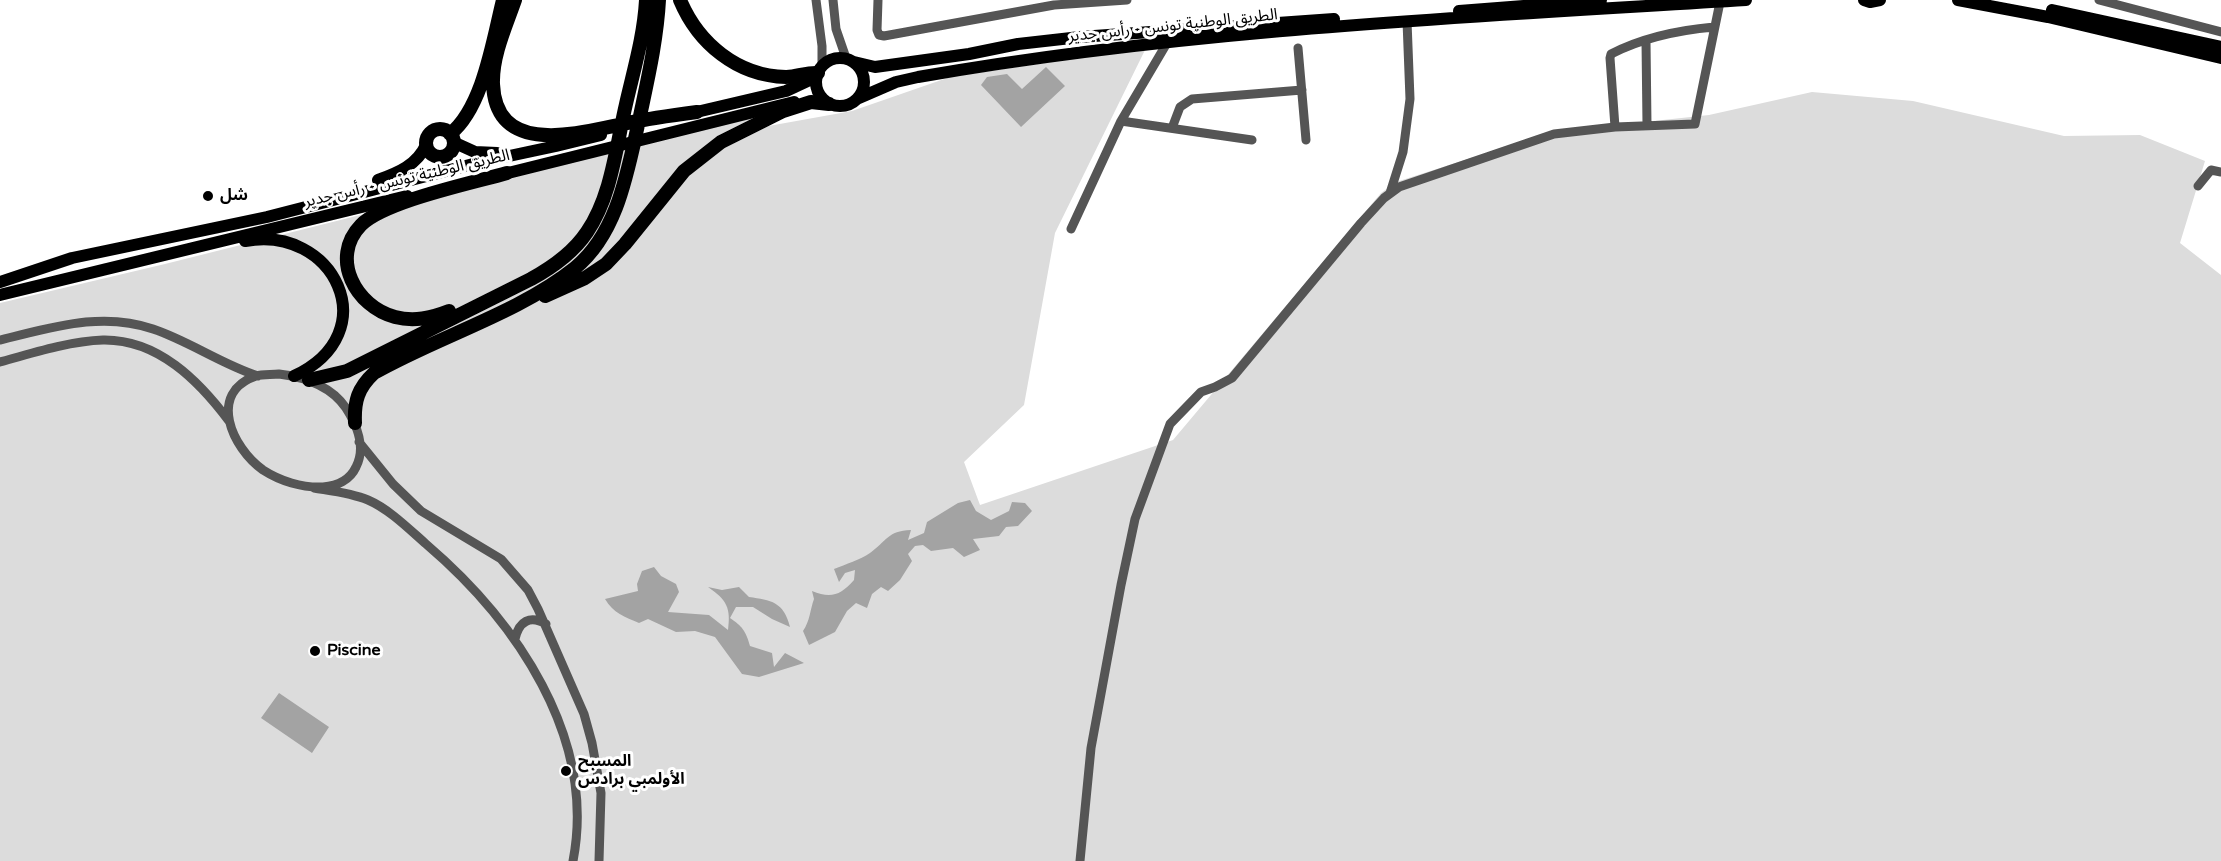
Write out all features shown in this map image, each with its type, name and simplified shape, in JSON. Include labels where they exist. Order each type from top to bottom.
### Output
[{"type":"highway","points":[[452,138],[443,129],[434,130],[428,136],[426,145],[431,154],[441,156],[450,152],[452,138],[476,100],[503,0]]},
{"type":"highway","points":[[515,0],[498,53],[492,82],[500,111],[519,129],[533,134],[558,136],[697,112]]},
{"type":"highway","points":[[634,72],[636,0]]},
{"type":"highway","points":[[309,380],[347,371],[531,279],[572,251],[593,222],[602,202],[641,40],[646,0]]},
{"type":"highway","points":[[355,423],[354,406],[357,395],[374,373],[542,290],[582,261],[595,246],[618,203],[629,168],[654,46],[659,0]]},
{"type":"highway","points":[[680,0],[691,24],[703,38],[716,51],[737,65],[754,72],[777,76],[792,77],[819,72]]},
{"type":"highway","points":[[476,323],[558,291],[585,278],[606,264],[684,171],[720,142],[783,111],[812,102],[826,101]]},
{"type":"highway","points":[[507,173],[392,206],[368,219],[360,226],[350,243],[347,262],[351,280],[361,297],[378,311],[396,318],[414,320],[435,316],[485,295],[542,266],[566,247],[583,225],[610,173]]},
{"type":"main road","name":"الطريق الوطنية تونس - رأس جدير","points":[[850,60],[875,67],[969,54],[1018,44],[1080,37],[1601,0]]},
{"type":"main road","name":"الطريق الوطنية تونس - رأس جدير","points":[[859,98],[896,82],[1078,51],[1407,21],[1746,0]]},
{"type":"main road","points":[[1864,0],[1870,2],[1880,0]]},
{"type":"main road","points":[[1958,0],[2048,17],[2221,58]]},
{"type":"main road","points":[[2004,0],[2221,47]]},
{"type":"main road","points":[[836,58],[850,60],[864,76],[864,87],[859,98],[845,106],[826,101],[817,88],[819,72],[836,58]]},
{"type":"main road","name":"الطريق الوطنية تونس - رأس جدير","points":[[0,282],[72,258],[315,205],[513,154],[556,146],[786,91],[819,72]]},
{"type":"main road","name":"الطريق الوطنية تونس - رأس جدير","points":[[0,295],[810,98],[826,101]]},
{"type":"main road","points":[[452,138],[464,149],[475,152],[513,154]]},
{"type":"main road","points":[[315,205],[334,194],[404,170],[421,155],[426,145]]},
{"type":"main road","points":[[181,251],[250,240],[278,241],[297,245],[324,265],[341,295],[343,318],[341,328],[330,351],[312,368],[294,376]]},
{"type":"street","points":[[816,0],[822,46],[819,72]]},
{"type":"street","points":[[833,0],[836,29],[850,60]]},
{"type":"street","points":[[878,0],[877,30],[879,35],[884,36],[1052,3],[1127,0]]},
{"type":"street","points":[[2099,0],[2221,32]]},
{"type":"street","points":[[1080,861],[1091,748],[1120,585],[1135,519],[1170,424],[1201,392],[1232,378],[1361,223],[1390,193],[1405,184],[1554,134],[1615,127],[1695,124],[1720,2]]},
{"type":"street","points":[[1390,193],[1403,152],[1410,99],[1407,21]]},
{"type":"street","points":[[1615,127],[1610,56],[1627,46],[1694,29],[1714,27]]},
{"type":"street","points":[[1646,41],[1647,125]]},
{"type":"street","points":[[1071,229],[1121,121],[1167,44]]},
{"type":"street","points":[[1298,48],[1306,140]]},
{"type":"street","points":[[1172,128],[1179,109],[1192,99],[1302,90]]},
{"type":"street","points":[[1121,121],[1252,140]]},
{"type":"street","points":[[2198,186],[2211,170],[2221,172]]},
{"type":"street","points":[[0,340],[89,320],[127,322],[154,329],[258,376],[294,376],[309,380],[344,405],[355,423],[360,441],[360,459],[355,471],[338,484],[314,488]]},
{"type":"street","points":[[0,362],[86,342],[105,340],[121,342],[159,354],[188,374],[209,394],[229,421]]},
{"type":"street","points":[[258,376],[243,383],[231,397],[228,408],[233,433],[243,450],[261,469],[290,483],[367,500],[392,516],[445,560],[515,639],[541,681],[561,725],[570,757],[575,783],[576,814],[573,861]]},
{"type":"street","points":[[360,441],[407,498],[452,530],[487,549],[509,568],[528,590],[546,624],[584,714],[598,769],[602,816],[599,861]]},
{"type":"street","points":[[515,639],[520,625],[527,620],[535,619],[546,624]]},
{"type":"shaded area","points":[[1146,48],[1055,233],[1024,405],[964,462],[980,505],[1173,440],[1381,193],[1396,182],[1552,132],[1709,115],[1812,92],[1913,101],[2064,136],[2140,135],[2205,161],[2180,243],[2221,275],[2221,861],[0,861],[0,303],[165,264],[759,115],[763,127],[852,111],[950,77]]},
{"type":"shaded area","points":[[1046,67],[1065,86],[1021,127],[981,85],[987,77],[1007,74],[1022,89]]},
{"type":"shaded area","points":[[970,500],[976,511],[991,520],[1009,511],[1012,502],[1025,503],[1032,511],[1018,526],[1006,527],[999,536],[973,539],[980,550],[964,557],[953,548],[931,551],[923,545],[915,546],[908,554],[912,561],[900,580],[888,591],[881,587],[872,594],[867,608],[856,603],[847,611],[835,632],[809,645],[803,631],[814,599],[812,591],[825,595],[835,594],[845,589],[854,580],[855,570],[845,573],[839,582],[834,569],[866,555],[897,532],[911,530],[908,540],[924,533],[927,522],[958,503]]},
{"type":"shaded area","points":[[654,567],[661,576],[676,584],[679,592],[668,612],[709,615],[728,630],[729,616],[726,605],[720,596],[708,587],[722,590],[739,587],[749,597],[764,599],[776,604],[784,612],[790,627],[753,607],[736,607],[730,618],[743,629],[750,646],[772,653],[774,667],[785,653],[804,663],[759,677],[742,674],[715,637],[695,631],[676,632],[648,619],[639,623],[620,614],[608,604],[605,599],[638,591],[637,584],[642,571]]},
{"type":"shaded area","points":[[279,693],[329,727],[312,753],[261,718]]},
{"type":"place","name":"شل","points":[[208,196]]},
{"type":"place","name":"Piscine","points":[[315,651]]},
{"type":"place","name":"المسبح الأولمبي برادس","points":[[566,771]]}]
